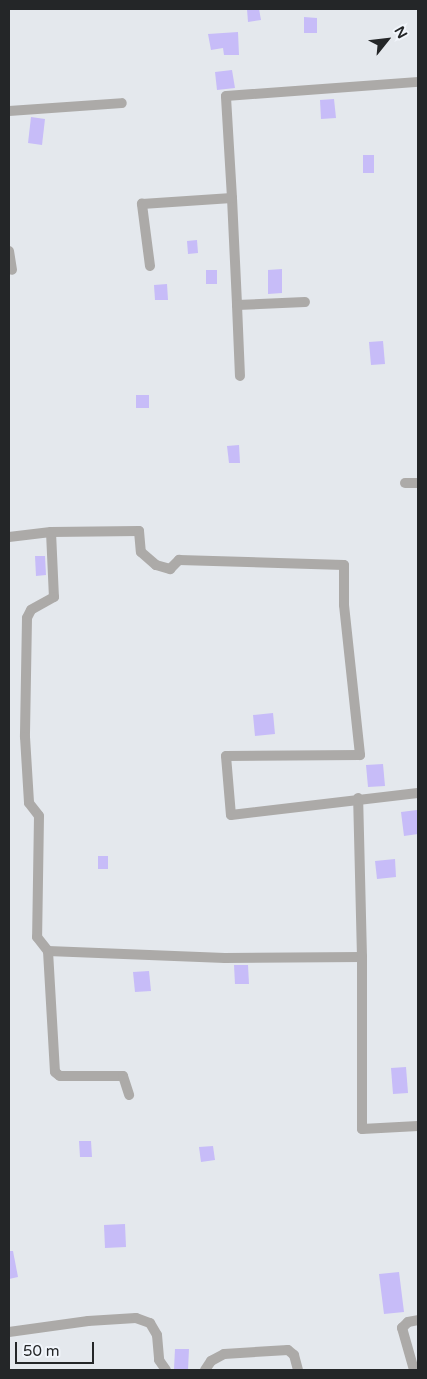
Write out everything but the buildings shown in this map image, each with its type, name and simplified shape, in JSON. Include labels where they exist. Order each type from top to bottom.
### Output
[{"type":"street","points":[[240,376],[226,96],[418,82]]},
{"type":"street","points":[[9,111],[122,103]]},
{"type":"street","points":[[150,266],[142,204],[232,198]]},
{"type":"street","points":[[9,251],[12,270]]},
{"type":"street","points":[[237,305],[305,302]]},
{"type":"street","points":[[405,483],[418,483]]},
{"type":"street","points":[[9,537],[51,532],[139,530],[141,552],[156,565],[170,569],[178,560],[344,565],[344,605],[360,755],[226,756],[231,815],[358,798],[418,793]]},
{"type":"street","points":[[51,532],[54,597],[31,610],[27,618],[26,727],[29,804],[39,816],[37,936],[48,951],[55,1072],[60,1076],[123,1076],[129,1095]]},
{"type":"street","points":[[358,798],[362,957],[362,1129],[418,1126]]},
{"type":"street","points":[[48,951],[225,958],[362,957]]},
{"type":"street","points":[[9,1332],[88,1321],[136,1318],[150,1324],[154,1329],[160,1360],[166,1370]]},
{"type":"street","points":[[414,1370],[402,1328],[408,1322],[418,1320]]},
{"type":"street","points":[[205,1370],[211,1361],[224,1354],[288,1350],[294,1356],[298,1370]]}]
